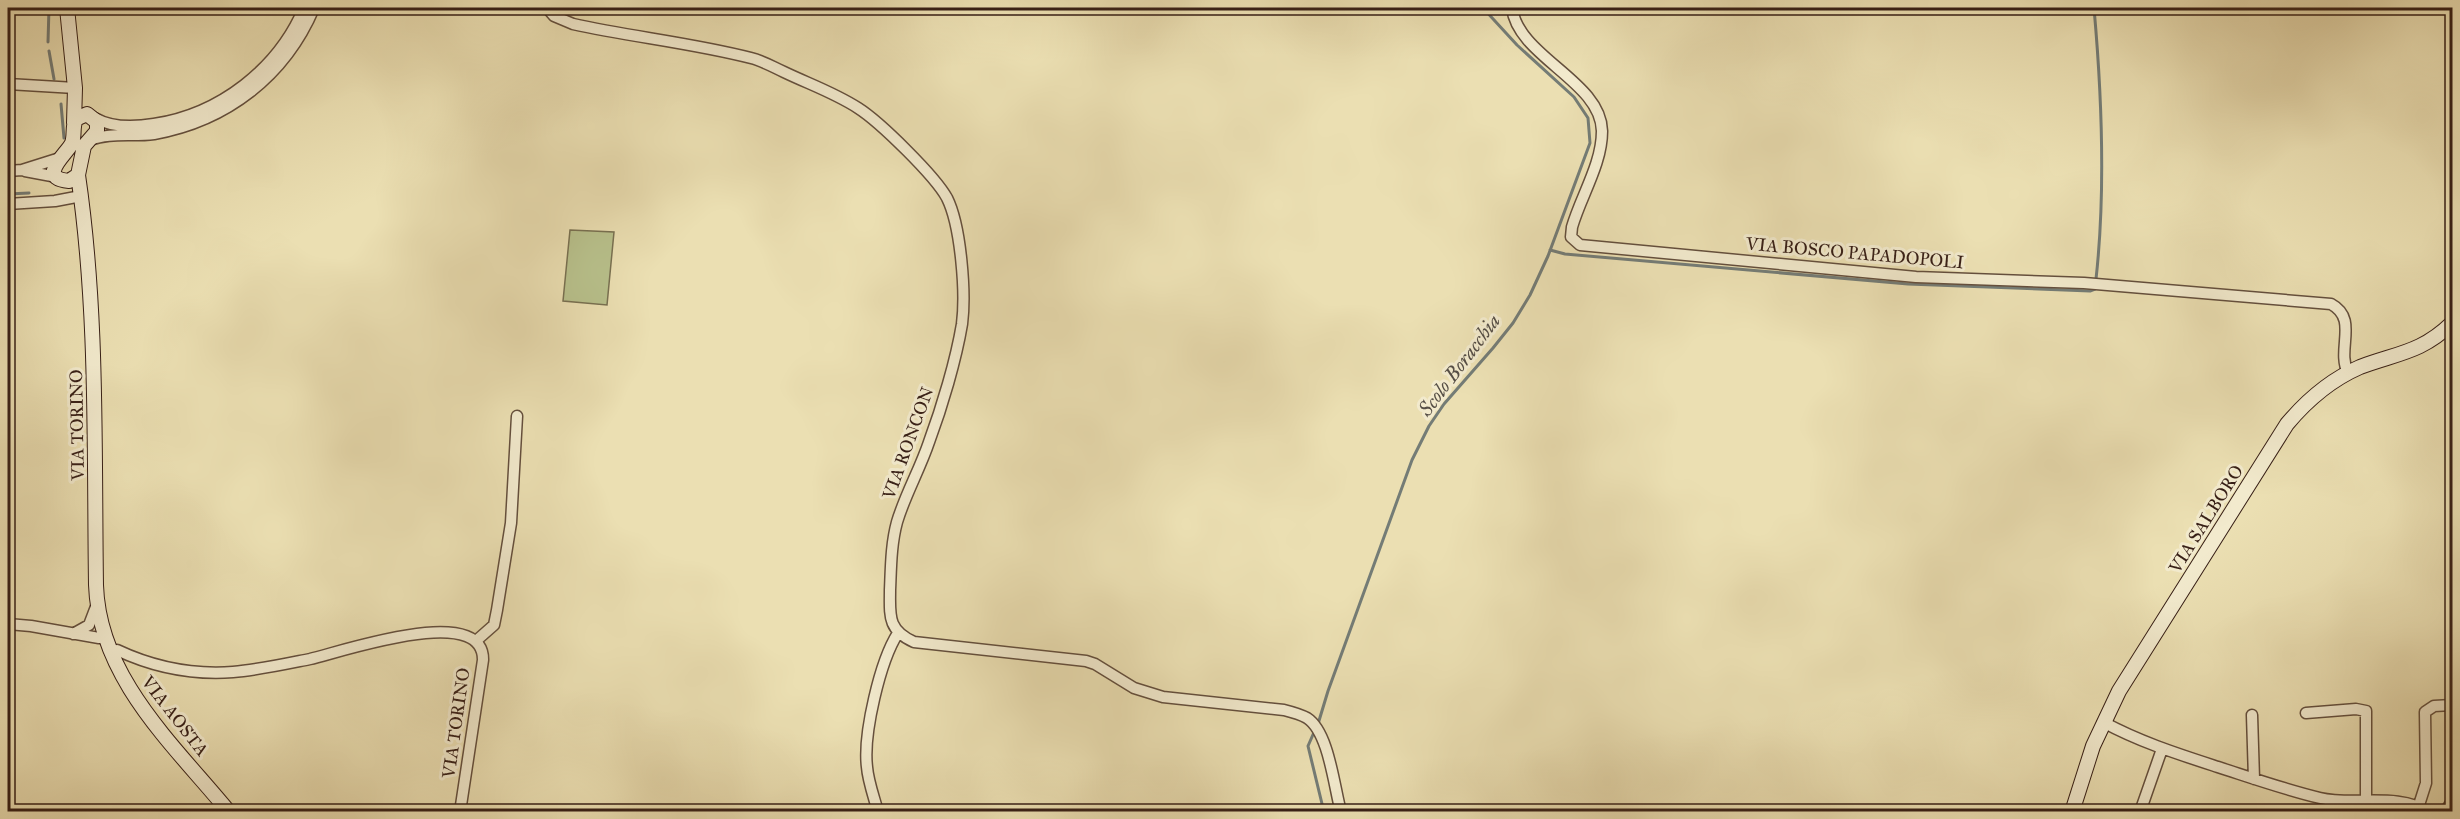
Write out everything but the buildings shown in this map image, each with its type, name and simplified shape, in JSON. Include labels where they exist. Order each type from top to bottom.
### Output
[{"type":"street","points":[[61,179],[55,165],[74,140],[75,88],[67,8]]},
{"type":"street","points":[[74,123],[79,116],[93,117],[103,123],[125,126],[165,123],[206,109],[230,97],[258,74],[284,44],[304,8]]},
{"type":"street","points":[[89,140],[110,135],[137,135],[167,131],[210,118],[233,105],[265,80],[291,50],[314,8]]},
{"type":"street","name":"VIA RONCON","points":[[547,8],[554,16],[573,24],[753,58],[838,97],[859,108],[881,125],[929,175],[947,199],[952,212],[960,255],[963,312],[959,338],[931,436],[896,525],[892,545],[890,620],[898,633]]},
{"type":"street","name":"VIA BOSCO PAPADOPOLI","points":[[1512,8],[1515,22],[1525,36],[1584,93],[1599,117],[1602,128],[1596,162],[1572,227],[1571,237],[1580,245],[1916,277],[2084,283],[2331,304],[2341,309],[2345,316],[2343,356],[2348,373]]},
{"type":"street","points":[[8,84],[75,88]]},
{"type":"street","points":[[22,170],[61,179],[73,180],[78,175],[82,150],[97,131],[93,117],[75,88]]},
{"type":"street","points":[[8,171],[22,170],[60,158]]},
{"type":"street","name":"VIA TORINO","points":[[78,175],[84,212],[94,338],[97,604],[105,637]]},
{"type":"street","name":"VIA TORINO","points":[[61,179],[76,197],[84,212]]},
{"type":"street","points":[[8,204],[55,201],[76,197]]},
{"type":"street","name":"VIA SALBORO","points":[[2072,812],[2092,747],[2119,691],[2287,424],[2301,407],[2323,388],[2348,373],[2423,346],[2452,323]]},
{"type":"street","points":[[110,652],[117,650],[158,666],[180,670],[232,672],[308,659],[418,633],[453,633],[477,640],[494,625],[497,610],[512,514],[517,416]]},
{"type":"street","points":[[70,634],[89,625],[97,604]]},
{"type":"street","points":[[8,624],[105,637]]},
{"type":"street","points":[[878,812],[867,768],[867,738],[889,648],[898,633],[914,642],[1076,658],[1095,664],[1134,687],[1163,697],[1284,710],[1307,718],[1316,728],[1341,812]]},
{"type":"street","name":"VIA AOSTA","points":[[105,637],[123,678],[141,706],[229,812]]},
{"type":"street","name":"VIA TORINO","points":[[460,812],[483,660],[483,652],[477,640]]},
{"type":"street","points":[[2103,722],[2138,741],[2321,798],[2366,802],[2408,802],[2423,808],[2426,783],[2426,712],[2434,706],[2452,705]]},
{"type":"street","points":[[2306,713],[2356,709],[2366,711],[2366,802]]},
{"type":"street","points":[[2252,715],[2254,779]]},
{"type":"street","points":[[2140,812],[2162,749]]},
{"type":"street","points":[[2445,812],[2452,801]]},
{"type":"green space","points":[[570,230],[614,232],[607,305],[563,301]]},
{"type":"waterway","points":[[48,42],[49,8]]},
{"type":"waterway","name":"Scolo Boracchia","points":[[1318,724],[1412,460],[1429,426],[1444,404],[1513,323],[1530,295],[1548,256],[1590,143],[1588,118],[1574,97],[1517,45],[1483,8]]},
{"type":"waterway","points":[[2094,8],[2102,143],[2101,211],[2096,279]]},
{"type":"waterway","points":[[49,51],[54,79]]},
{"type":"waterway","points":[[61,104],[64,138]]},
{"type":"waterway","points":[[8,194],[29,193]]},
{"type":"waterway","points":[[1550,250],[1565,254],[1908,284],[2090,291],[2095,289]]},
{"type":"waterway","name":"Scolo Boracchia","points":[[1315,730],[1308,746],[1324,812]]}]
